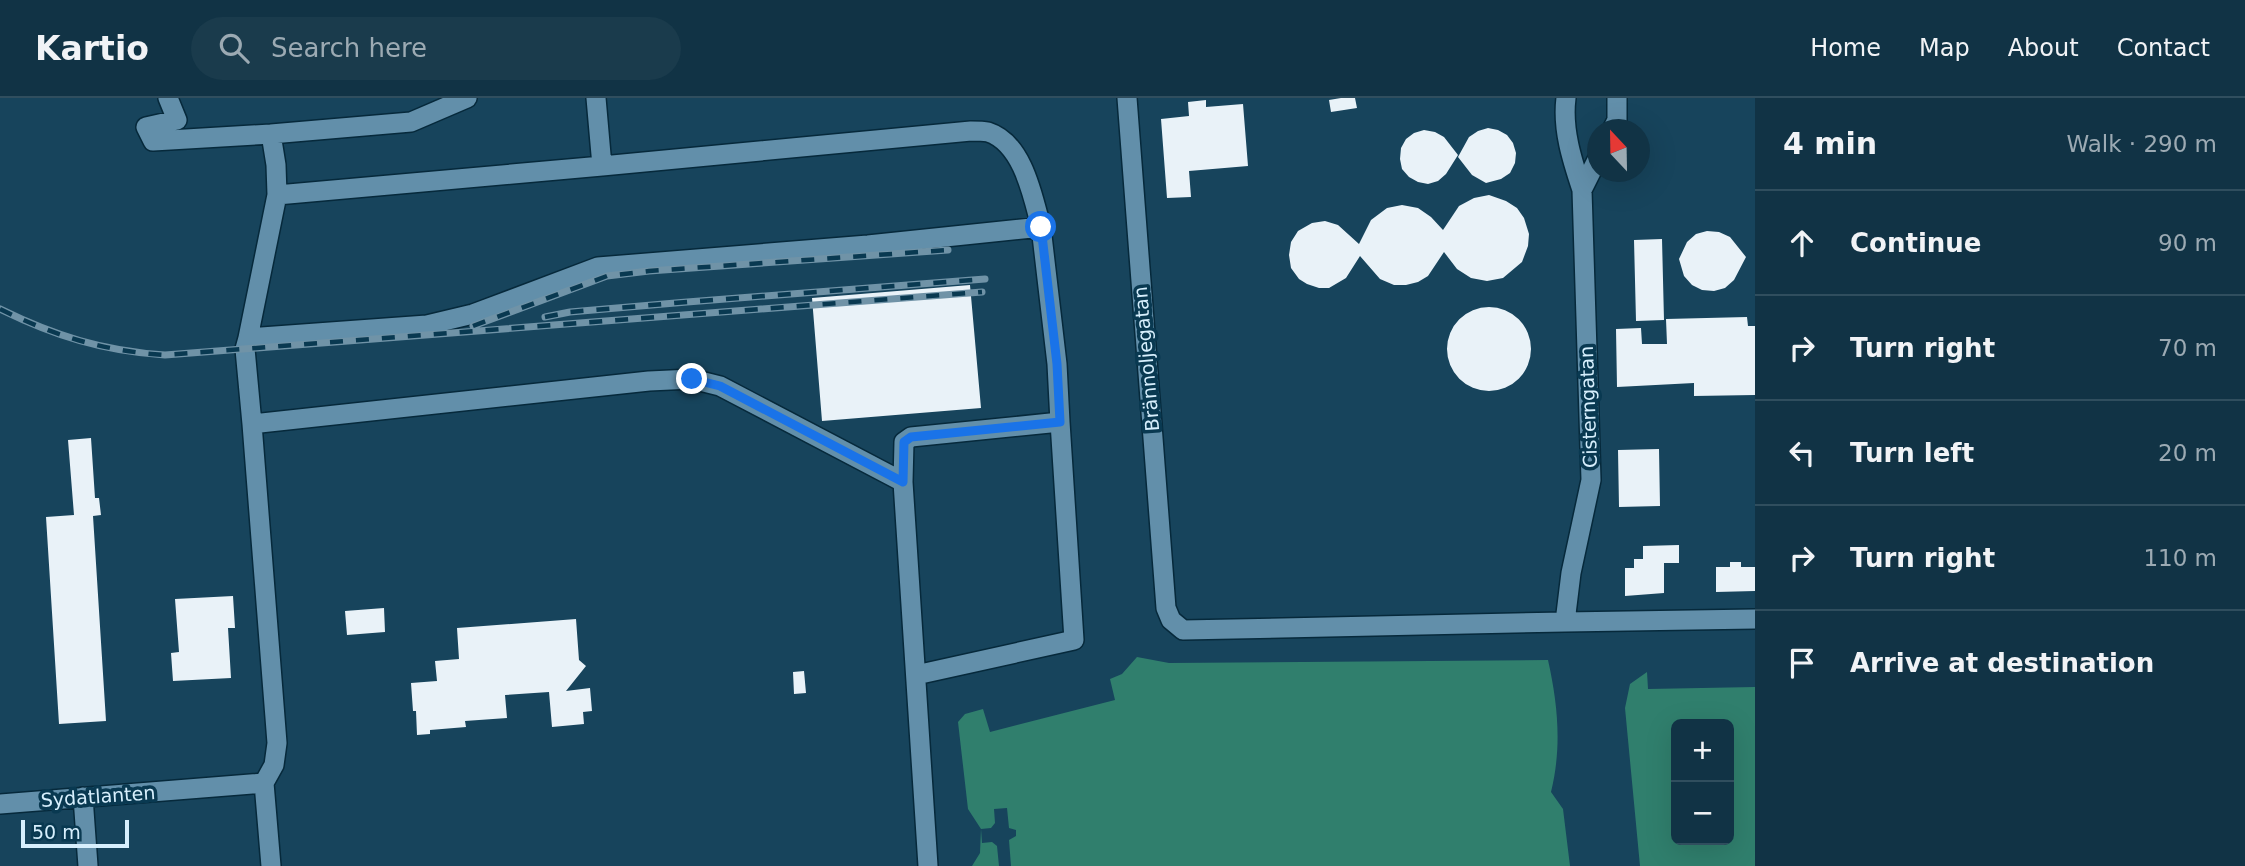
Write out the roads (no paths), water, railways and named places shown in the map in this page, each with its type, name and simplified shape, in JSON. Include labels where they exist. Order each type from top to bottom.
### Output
[{"type":"street","points":[[168,98],[177,120],[146,127],[153,141],[271,134],[411,121],[467,98]]},
{"type":"street","points":[[596,98],[602,166]]},
{"type":"street","name":"Brännoljegatan","points":[[1127,98],[1166,608],[1171,620],[1183,630],[1565,622]]},
{"type":"street","name":"Cisterngatan","points":[[1565,622],[1571,573],[1591,480],[1581,190],[1571,159],[1563,115],[1566,98]]},
{"type":"street","points":[[1617,98],[1617,119]]},
{"type":"street","points":[[277,195],[814,148],[971,131],[988,132],[1000,139],[1018,157],[1041,227],[1057,364],[1074,640],[916,675]]},
{"type":"street","points":[[271,134],[277,195],[245,349],[277,743],[274,765],[264,783],[271,866]]},
{"type":"street","name":"Cisterngatan","points":[[1581,190],[1587,179]]},
{"type":"street","points":[[247,338],[427,325],[473,314],[598,267],[1041,227]]},
{"type":"street","points":[[252,424],[635,382],[692,379],[720,386],[903,482]]},
{"type":"street","points":[[928,866],[903,482],[904,442],[911,437],[1060,422]]},
{"type":"street","points":[[1565,622],[1755,619]]},
{"type":"street","name":"Sydatlanten","points":[[0,804],[264,783]]},
{"type":"street","points":[[83,797],[88,866]]},
{"type":"railway","points":[[473,326],[607,276],[948,250]]},
{"type":"railway","points":[[545,317],[570,312],[985,279]]},
{"type":"railway","points":[[0,309],[80,341],[121,350],[165,355],[982,292]]}]
